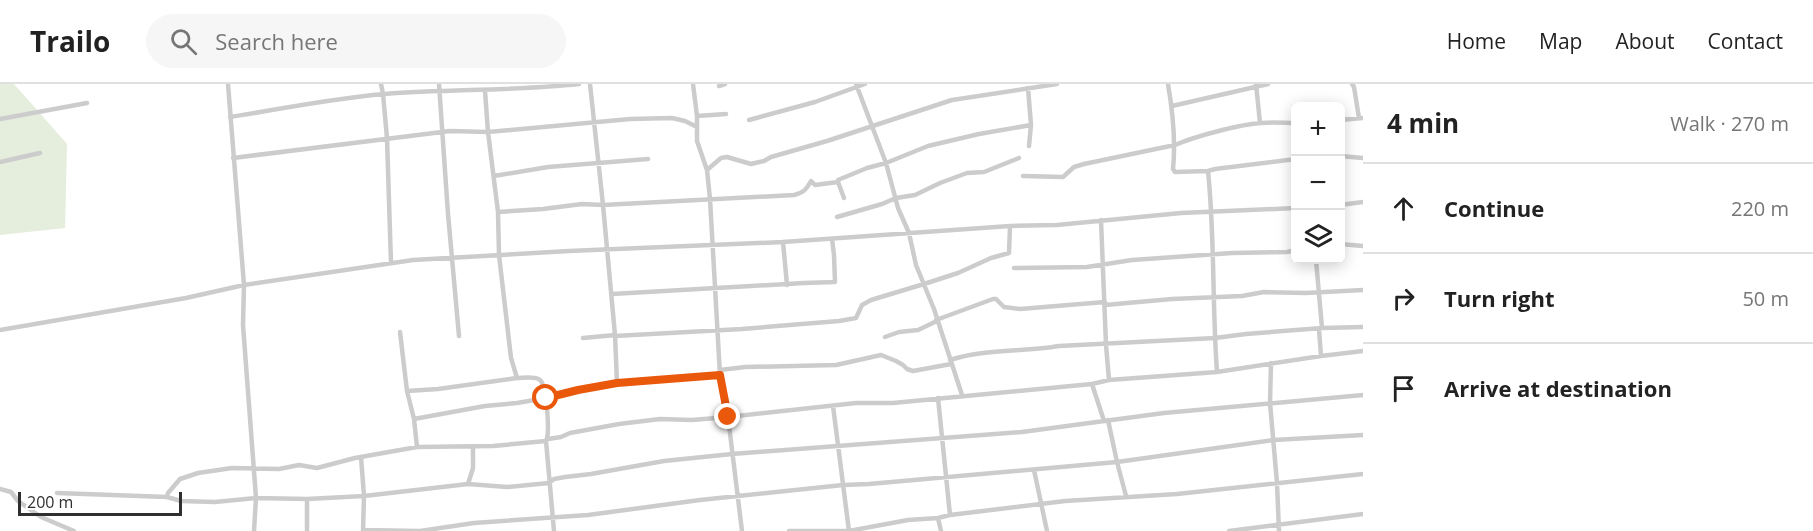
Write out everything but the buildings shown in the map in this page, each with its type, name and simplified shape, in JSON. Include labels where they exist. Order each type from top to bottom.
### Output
[{"type":"street","points":[[228,84],[232,158],[244,285],[243,325],[256,498],[254,531]]},
{"type":"street","points":[[381,84],[387,138],[391,263]]},
{"type":"street","points":[[439,84],[459,336]]},
{"type":"street","points":[[230,117],[383,94],[486,91],[579,84]]},
{"type":"street","points":[[590,84],[612,294],[617,383]]},
{"type":"street","points":[[693,84],[697,141],[706,170],[710,199],[720,372],[742,531]]},
{"type":"street","points":[[749,120],[807,104],[865,84]]},
{"type":"street","points":[[706,170],[721,158],[728,157],[751,164],[952,100],[1057,84]]},
{"type":"street","points":[[1168,84],[1175,145],[1174,171],[1178,173],[1208,171],[1291,160]]},
{"type":"street","points":[[1172,106],[1268,84]]},
{"type":"street","points":[[1345,120],[1361,118],[1352,84]]},
{"type":"street","points":[[1256,85],[1260,123]]},
{"type":"street","points":[[856,86],[886,163],[898,208],[909,233],[916,265],[962,395]]},
{"type":"street","points":[[1028,88],[1032,125],[1029,146]]},
{"type":"street","points":[[486,91],[488,132],[498,212],[499,255],[511,358],[517,378]]},
{"type":"street","points":[[0,119],[87,103]]},
{"type":"street","points":[[697,116],[726,114]]},
{"type":"street","points":[[232,158],[387,138],[595,122],[672,118],[697,127]]},
{"type":"street","points":[[1023,176],[1063,177],[1074,167],[1084,164],[1175,145],[1260,123],[1291,123]]},
{"type":"street","points":[[498,212],[582,204],[603,205],[801,194],[811,181],[815,185],[838,182],[838,180],[867,168],[928,146],[1032,125]]},
{"type":"street","points":[[0,162],[40,153]]},
{"type":"street","points":[[1345,156],[1363,158]]},
{"type":"street","points":[[837,217],[896,198],[915,195],[967,173],[984,172],[1019,158]]},
{"type":"street","points":[[494,176],[548,167],[648,159]]},
{"type":"street","points":[[1208,171],[1212,212],[1217,372]]},
{"type":"street","points":[[838,182],[844,198]]},
{"type":"street","points":[[1345,204],[1363,202]]},
{"type":"street","points":[[0,330],[186,298],[244,285],[391,263],[499,255],[783,242],[1291,208]]},
{"type":"street","points":[[1101,220],[1109,380]]},
{"type":"street","points":[[583,338],[718,330],[856,318],[862,305],[871,300],[958,273],[991,258],[1009,254],[1010,226]]},
{"type":"street","points":[[612,294],[835,282],[831,239]]},
{"type":"street","points":[[783,242],[787,285]]},
{"type":"street","points":[[1345,244],[1363,246]]},
{"type":"street","points":[[1014,268],[1087,267],[1132,260],[1291,251]]},
{"type":"street","points":[[1316,264],[1321,356]]},
{"type":"street","points":[[885,337],[899,332],[918,330],[936,320],[993,299],[1004,307],[1020,309],[1213,298],[1264,292],[1306,293],[1363,290]]},
{"type":"street","points":[[414,419],[546,398],[617,383],[720,372],[745,367],[836,365],[881,355],[913,371],[950,362],[966,354],[1363,327]]},
{"type":"street","points":[[400,332],[407,392],[414,419],[417,447]]},
{"type":"street","points":[[167,497],[180,479],[198,473],[232,468],[279,470],[299,465],[317,468],[417,447],[473,446],[547,440],[570,433],[660,419],[692,420],[856,403],[893,404],[962,395],[1092,384],[1109,380],[1217,372],[1363,351]]},
{"type":"street","points":[[1271,363],[1270,403],[1277,483],[1278,528]]},
{"type":"street","points":[[407,392],[517,378],[538,379],[542,382],[546,398],[549,483],[554,531]]},
{"type":"street","points":[[1092,384],[1106,421],[1126,496]]},
{"type":"street","points":[[57,493],[167,497],[181,501],[214,502],[256,498],[364,496],[468,484],[507,487],[549,483],[554,479],[664,461],[1022,432],[1270,403],[1363,395]]},
{"type":"street","points":[[938,398],[950,515]]},
{"type":"street","points":[[833,406],[849,531]]},
{"type":"street","points":[[361,458],[364,496],[363,531],[420,531],[474,524],[553,519],[843,485],[1117,462],[1274,440],[1363,435]]},
{"type":"street","points":[[468,484],[473,468],[473,446]]},
{"type":"street","points":[[1034,470],[1047,531]]},
{"type":"street","points":[[789,531],[849,531],[950,515],[1363,474]]},
{"type":"street","points":[[0,489],[11,492],[18,501],[41,517],[74,531]]},
{"type":"street","points":[[307,498],[307,531]]},
{"type":"street","points":[[1229,531],[1278,528],[1363,514]]},
{"type":"street","points":[[938,518],[941,531]]},
{"type":"green space","points":[[0,84],[14,84],[67,144],[65,228],[0,235]]},
{"type":"route","points":[[546,398],[617,383],[720,375],[728,417]]}]
